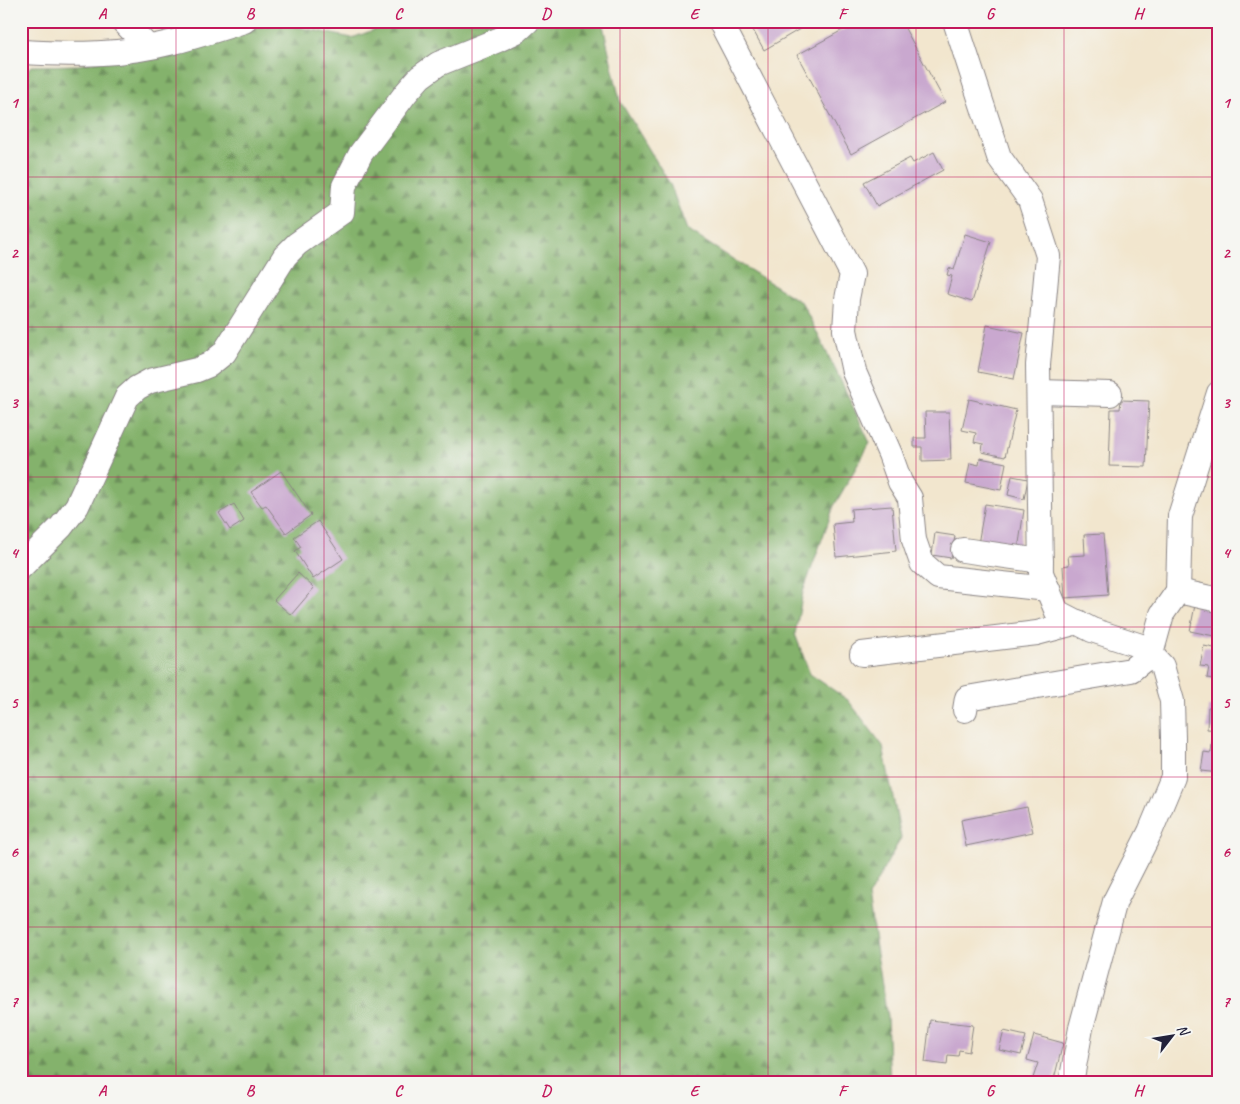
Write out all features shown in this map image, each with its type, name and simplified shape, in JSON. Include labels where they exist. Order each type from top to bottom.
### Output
[{"type":"street","points":[[123,21],[148,48]]},
{"type":"street","points":[[21,52],[104,53],[148,48],[183,40],[244,21]]},
{"type":"street","points":[[21,567],[61,527],[77,506],[127,397],[137,388],[150,381],[196,370],[209,365],[224,353],[285,256],[297,244],[342,212],[344,186],[360,153],[400,100],[420,78],[438,64],[517,31],[528,21]]},
{"type":"street","points":[[720,21],[852,274],[844,330],[854,372],[890,454],[900,482],[910,498],[914,540],[922,563],[938,577],[1048,589]]},
{"type":"street","points":[[955,21],[999,158],[1030,200],[1048,256],[1038,366],[1041,574],[1057,612],[1092,630],[1144,647],[1162,666],[1172,701],[1173,776],[1150,832],[1115,901],[1081,1028],[1071,1083]]},
{"type":"street","points":[[1039,392],[1110,394]]},
{"type":"street","points":[[965,710],[967,698],[1131,670],[1151,654],[1162,614],[1178,592],[1180,516],[1219,393]]},
{"type":"street","points":[[964,550],[1042,561]]},
{"type":"street","points":[[1178,592],[1219,600]]},
{"type":"street","points":[[862,654],[1037,633],[1078,622]]},
{"type":"green space","points":[[393,21],[602,21],[620,101],[670,184],[687,230],[802,303],[870,443],[834,506],[803,592],[795,634],[810,674],[848,700],[883,746],[901,838],[868,897],[887,1017],[890,1083],[21,1083],[21,75],[32,66],[79,65],[250,28],[283,24],[352,38]]},
{"type":"building","points":[[748,21],[803,21],[805,26],[764,50]]},
{"type":"building","points":[[859,21],[901,21],[945,102],[851,154],[797,55]]},
{"type":"building","points":[[934,152],[943,170],[877,206],[864,182],[910,158],[913,163]]},
{"type":"building","points":[[965,234],[991,242],[972,302],[947,294],[952,276],[947,275],[949,268],[954,270]]},
{"type":"building","points":[[987,325],[1024,333],[1014,379],[978,372]]},
{"type":"building","points":[[969,399],[1016,410],[1005,457],[982,452],[983,444],[974,442],[976,433],[962,430]]},
{"type":"building","points":[[1121,400],[1149,401],[1146,467],[1109,466],[1111,409],[1120,409]]},
{"type":"building","points":[[925,412],[949,412],[951,460],[922,461],[922,447],[914,447],[914,438],[926,438]]},
{"type":"building","points":[[980,458],[1006,463],[1001,490],[966,483],[970,463],[979,465]]},
{"type":"building","points":[[281,471],[311,515],[286,533],[266,505],[262,507],[251,492]]},
{"type":"building","points":[[1012,476],[1028,479],[1024,499],[1008,495]]},
{"type":"building","points":[[234,504],[244,521],[230,530],[219,513]]},
{"type":"building","points":[[985,504],[1024,510],[1018,550],[978,544]]},
{"type":"building","points":[[892,506],[896,551],[836,557],[833,524],[852,522],[851,509]]},
{"type":"building","points":[[318,521],[343,559],[313,579],[295,551],[301,547],[294,537]]},
{"type":"building","points":[[935,533],[955,536],[951,558],[932,555]]},
{"type":"building","points":[[1103,534],[1108,595],[1065,598],[1063,566],[1069,565],[1068,556],[1085,555],[1084,535]]},
{"type":"building","points":[[298,573],[314,588],[291,615],[274,600]]},
{"type":"building","points":[[1195,605],[1219,610],[1219,637],[1190,631]]},
{"type":"building","points":[[1204,646],[1219,649],[1219,680],[1207,678],[1209,667],[1200,666]]},
{"type":"building","points":[[1208,707],[1219,707],[1219,730],[1207,729]]},
{"type":"building","points":[[1212,743],[1219,744],[1219,773],[1201,771],[1204,752],[1211,753]]},
{"type":"building","points":[[1027,807],[1033,832],[966,846],[961,820]]},
{"type":"building","points":[[930,1020],[973,1025],[969,1052],[959,1050],[958,1056],[948,1055],[947,1065],[925,1062]]},
{"type":"building","points":[[1004,1031],[1026,1036],[1021,1055],[999,1050]]},
{"type":"building","points":[[1034,1035],[1063,1043],[1053,1083],[1033,1078],[1038,1063],[1027,1060]]}]
